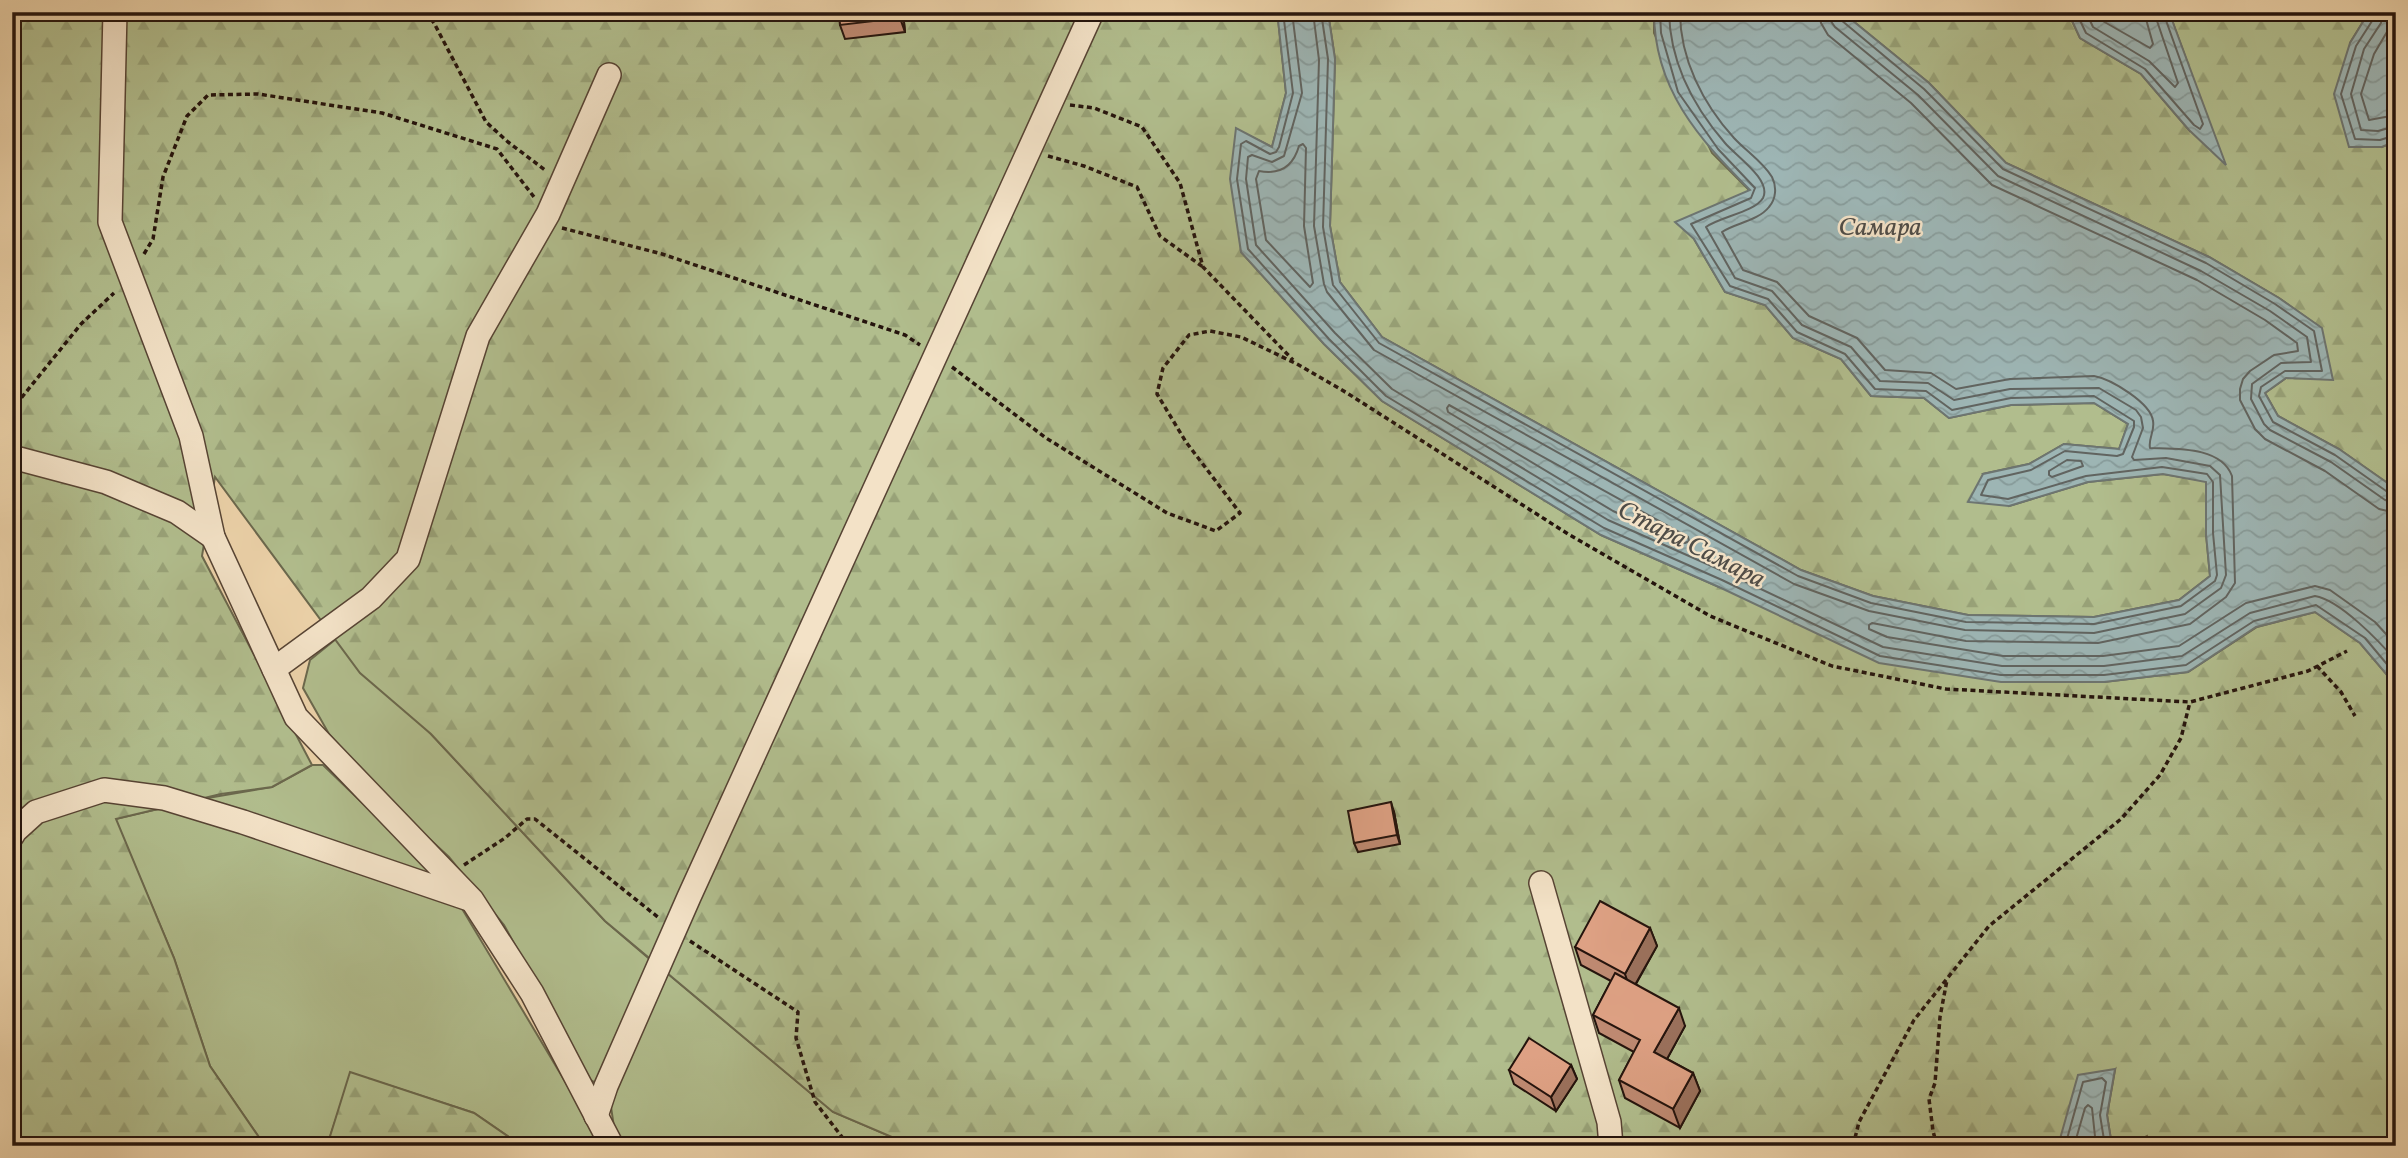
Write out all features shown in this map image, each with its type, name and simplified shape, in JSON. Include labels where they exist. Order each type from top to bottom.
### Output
[{"type":"lane","points":[[115,12],[110,222],[191,436],[213,537],[296,717],[472,900],[532,993],[612,1146]]},
{"type":"lane","points":[[596,1116],[606,1086],[689,897],[1092,12]]},
{"type":"lane","points":[[274,669],[372,598],[408,559],[478,336],[548,214],[609,75]]},
{"type":"lane","points":[[12,457],[106,482],[177,512],[213,537]]},
{"type":"lane","points":[[12,836],[36,812],[104,790],[164,798],[472,900]]},
{"type":"lane","points":[[1541,883],[1609,1122],[1611,1146]]},
{"type":"path","points":[[426,12],[486,122],[545,169],[546,180]]},
{"type":"path","points":[[12,421],[18,402],[81,324],[131,277],[153,239],[163,177],[187,116],[208,95],[258,94],[382,113],[497,149],[558,227],[662,254],[905,335],[936,355],[1046,438],[1167,513],[1216,531],[1240,513],[1186,442],[1157,394],[1163,368],[1189,335],[1210,331],[1241,337],[1297,364],[1348,393],[1568,534],[1710,615],[1832,666],[1946,689],[2190,702],[2266,684],[2317,666],[2347,651]]},
{"type":"path","points":[[1051,103],[1094,108],[1142,127],[1180,183],[1203,267]]},
{"type":"path","points":[[1025,160],[1050,155],[1137,187],[1160,236],[1203,267],[1297,364]]},
{"type":"path","points":[[2317,666],[2341,692],[2355,716]]},
{"type":"path","points":[[1853,1146],[1859,1122],[1914,1020],[1989,926],[2121,819],[2160,775],[2181,738],[2190,702]]},
{"type":"path","points":[[1937,1146],[1928,1099],[1935,1083],[1940,1017],[1948,978]]},
{"type":"green space","points":[[12,12],[1275,12],[1286,93],[1272,147],[1236,129],[1241,252],[1324,344],[1382,401],[1601,535],[1719,587],[2104,682],[2188,672],[2257,627],[2315,612],[2360,643],[2394,683],[2389,761],[2396,806],[2396,1146],[2150,1146],[2147,1136],[2129,1146],[2112,1146],[2107,1115],[2115,1070],[2061,1136],[2058,1146],[913,1146],[833,1112],[605,921],[431,734],[360,673],[215,477],[202,556],[312,765],[272,787],[221,794],[116,819],[174,958],[210,1066],[265,1146],[12,1146]]},
{"type":"green space","points":[[1328,12],[1654,12],[1654,33],[1712,153],[1750,191],[1694,239],[1725,292],[1765,305],[1793,338],[1841,359],[1871,396],[1924,398],[1949,418],[2011,405],[2094,403],[2128,424],[2119,449],[2064,444],[2029,464],[1983,474],[2009,506],[2088,482],[2163,474],[2206,481],[2206,534],[2210,576],[2179,600],[2094,617],[1968,615],[1873,596],[1801,570],[1382,337],[1340,282],[1330,226],[1335,59]]},
{"type":"green space","points":[[1842,12],[2068,12],[2080,38],[2141,74],[2189,130],[2189,67],[2169,12],[2369,12],[2350,43],[2382,147],[2396,141],[2396,489],[2339,449],[2278,416],[2265,393],[2286,378],[2321,328],[2279,298],[2209,257],[2006,163],[1929,83]]},
{"type":"green space","points":[[336,639],[431,734],[605,921],[653,962],[596,1083],[589,1079],[504,925],[449,857],[383,796],[329,734],[303,688],[310,660]]},
{"type":"green space","points":[[312,765],[323,765],[434,872],[431,881],[196,800],[272,787]]},
{"type":"green space","points":[[175,805],[461,907],[601,1146],[522,1146],[474,1113],[351,1073],[327,1146],[265,1146],[210,1066],[174,958],[115,819]]},
{"type":"green space","points":[[667,973],[833,1112],[913,1146],[622,1146],[615,1134],[611,1107],[625,1065]]},
{"type":"green space","points":[[350,1072],[474,1113],[522,1146],[327,1146]]},
{"type":"water","name":"Самара","points":[[1275,12],[1328,12],[1335,59],[1330,226],[1340,282],[1382,337],[1801,570],[1873,596],[1968,615],[2094,617],[2179,600],[2210,576],[2206,534],[2206,482],[2163,474],[2088,482],[2009,506],[1968,502],[1983,474],[2029,464],[2064,444],[2119,449],[2128,424],[2094,403],[2011,405],[1949,418],[1924,398],[1871,396],[1841,359],[1793,338],[1765,305],[1725,292],[1694,239],[1675,222],[1750,190],[1697,132],[1671,89],[1656,40],[1654,12],[1842,12],[1929,83],[2006,163],[2209,257],[2279,298],[2322,328],[2333,380],[2286,378],[2265,393],[2278,416],[2339,449],[2396,489],[2396,806],[2389,761],[2394,683],[2360,643],[2315,612],[2256,627],[2188,672],[2104,682],[2001,682],[1879,663],[1719,587],[1601,535],[1382,401],[1324,344],[1241,252],[1230,179],[1236,128],[1272,147],[1286,93]]},
{"type":"water","points":[[2068,12],[2169,12],[2226,165],[2189,130],[2141,74],[2080,38]]},
{"type":"water","points":[[2369,12],[2396,12],[2396,141],[2382,147],[2349,147],[2334,94],[2350,43]]},
{"type":"water","points":[[2115,1069],[2107,1115],[2112,1146],[2058,1146],[2078,1075]]},
{"type":"building","points":[[839,12],[899,12],[900,18],[840,25]]},
{"type":"building","points":[[1391,802],[1397,835],[1354,843],[1348,811]]},
{"type":"building","points":[[1600,901],[1650,928],[1625,974],[1575,947]]},
{"type":"building","points":[[1615,973],[1679,1008],[1654,1052],[1693,1073],[1673,1109],[1619,1080],[1640,1040],[1593,1015]]},
{"type":"building","points":[[1529,1038],[1571,1065],[1551,1097],[1509,1070]]},
{"type":"water label","name":"Стара Самара","points":[[1691,545]]}]
